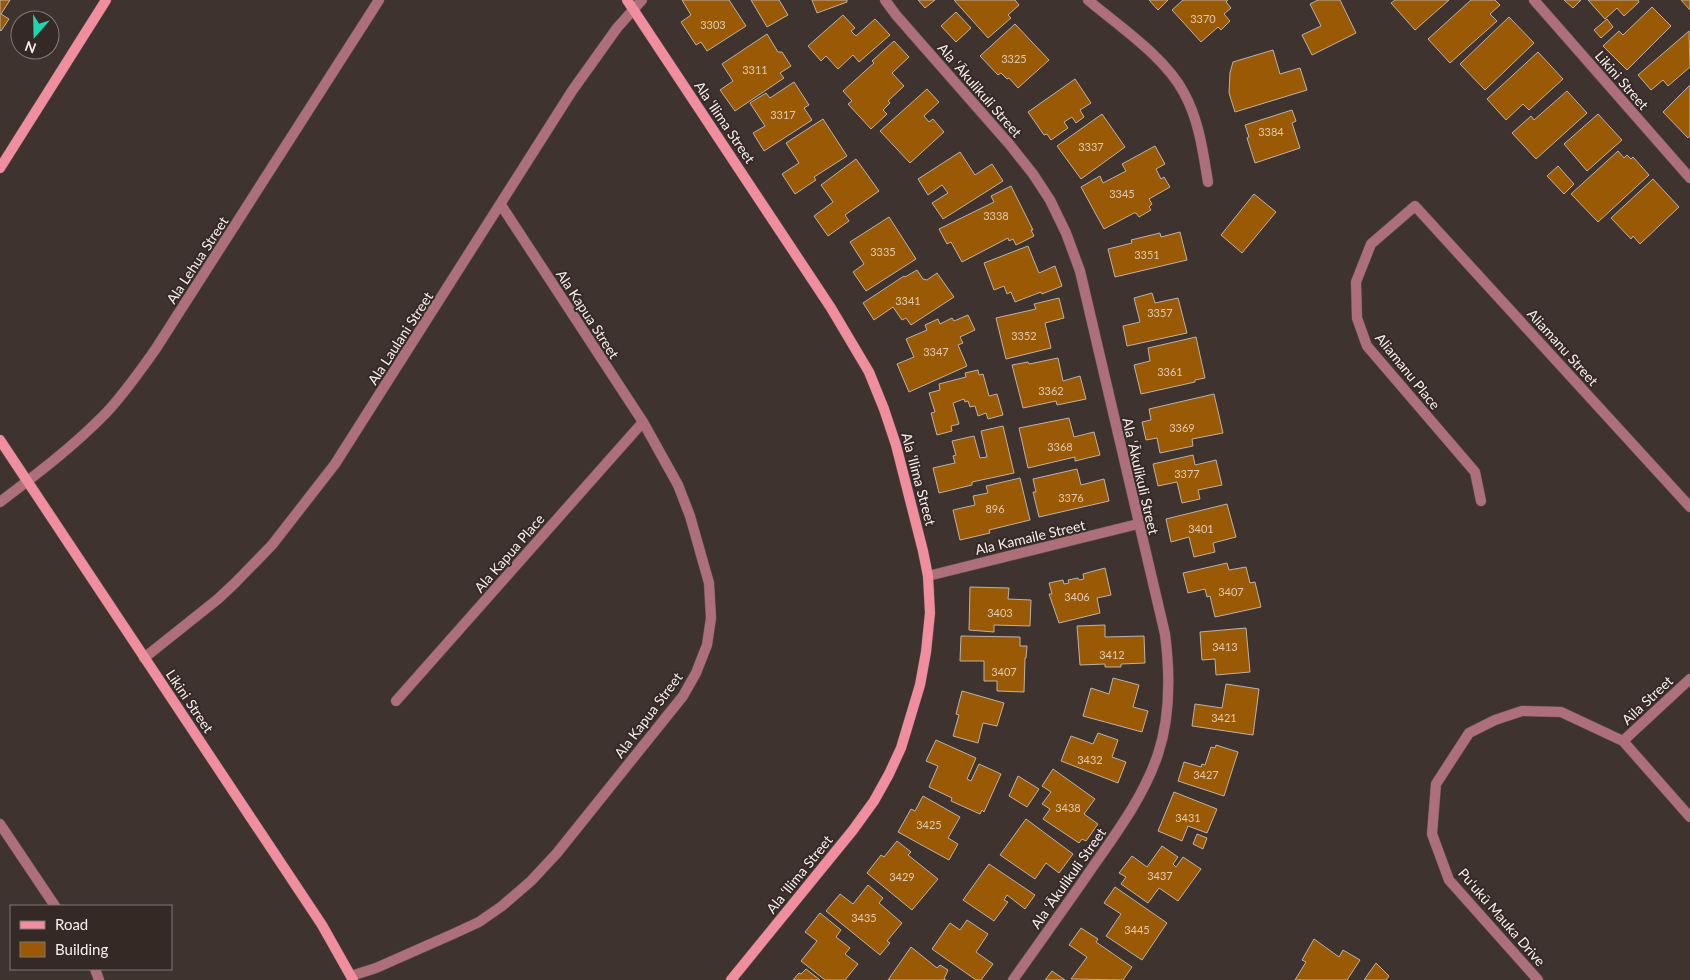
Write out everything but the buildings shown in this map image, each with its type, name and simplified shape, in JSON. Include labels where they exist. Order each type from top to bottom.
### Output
[{"type":"street","points":[[0,168],[106,0]]},
{"type":"street","name":"Ala Lehua Street","points":[[0,502],[28,481],[107,412],[155,350],[379,0]]},
{"type":"street","name":"Ala Laulani Street","points":[[144,658],[218,599],[272,545],[335,464],[501,206],[572,91],[617,28],[630,4],[642,0]]},
{"type":"street","name":"Ala ʻĀkulikuli Street","points":[[885,0],[1033,174],[1050,200],[1066,233],[1080,271],[1164,634],[1168,662],[1166,710],[1158,753],[1137,801],[1123,824],[1013,980]]},
{"type":"street","points":[[1088,0],[1158,59],[1177,81],[1196,120],[1208,182]]},
{"type":"street","name":"Likini Street","points":[[1534,0],[1690,178]]},
{"type":"street","name":"Ala ʻIlima Street","points":[[630,4],[851,338],[869,372],[884,408],[896,445],[928,576],[930,613],[920,685],[901,748],[889,774],[874,801],[853,830],[730,980]]},
{"type":"street","name":"Ala Kapua Street","points":[[352,978],[479,922],[502,906],[531,881],[557,853],[683,696],[696,673],[707,645],[711,618],[709,583],[690,516],[678,485],[643,422],[501,206]]},
{"type":"street","name":"Aliamanu Place","points":[[1415,206],[1371,244],[1356,282],[1357,318],[1367,346],[1475,472],[1481,501]]},
{"type":"street","name":"Aliamanu Street","points":[[1415,206],[1690,507]]},
{"type":"street","name":"Ala Kapua Place","points":[[396,701],[643,422]]},
{"type":"street","name":"Likini Street","points":[[0,440],[322,926],[352,978]]},
{"type":"street","name":"Ala Kamaile Street","points":[[928,576],[1138,524]]},
{"type":"street","name":"Aila Street","points":[[1623,741],[1690,679]]},
{"type":"street","name":"Puʻukū Mauka Drive","points":[[1538,980],[1449,880],[1432,834],[1436,784],[1469,733],[1495,720],[1522,711],[1561,712],[1623,741]]},
{"type":"street","points":[[1623,741],[1690,817]]},
{"type":"street","points":[[0,824],[54,905]]}]
